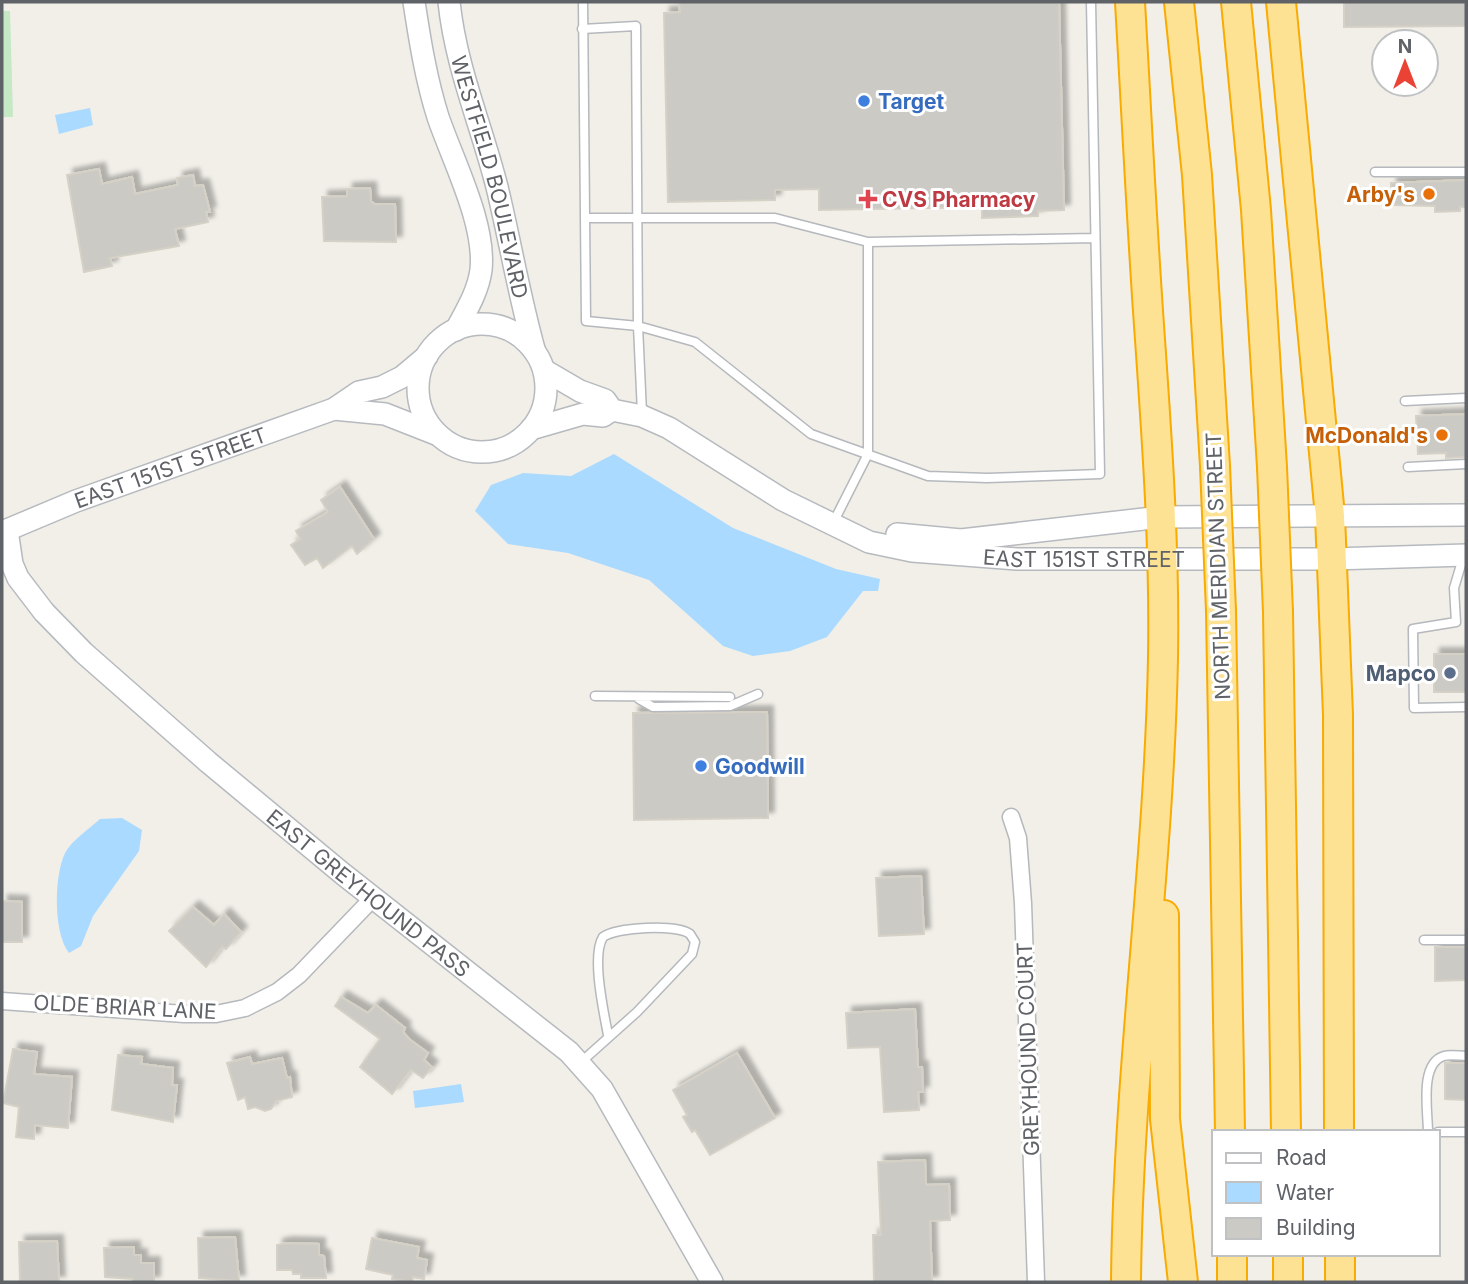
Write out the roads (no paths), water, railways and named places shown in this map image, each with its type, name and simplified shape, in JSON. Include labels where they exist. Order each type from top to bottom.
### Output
[{"type":"highway","points":[[1126,1282],[1133,1079],[1159,765],[1163,656],[1161,517],[1130,2]]},
{"type":"highway","name":"NORTH MERIDIAN STREET","points":[[1179,2],[1197,175],[1215,466],[1221,611],[1230,1130]]},
{"type":"highway","points":[[1236,2],[1256,210],[1272,467],[1278,612],[1286,1130]]},
{"type":"highway","points":[[1281,2],[1330,516],[1341,882],[1339,1130]]},
{"type":"highway","points":[[1159,765],[1165,941],[1165,1119],[1183,1282]]},
{"type":"highway","points":[[1232,1256],[1233,1282]]},
{"type":"highway","points":[[1288,1256],[1288,1282]]},
{"type":"highway","points":[[1340,1256],[1340,1282]]},
{"type":"street","name":"WESTFIELD BOULEVARD","points":[[414,2],[424,68],[439,119],[459,167],[480,241],[478,283],[456,330]]},
{"type":"street","name":"WESTFIELD BOULEVARD","points":[[449,2],[461,73],[497,187],[516,286],[539,360]]},
{"type":"street","points":[[477,324],[499,327],[519,336],[539,360],[546,391],[542,411],[531,429],[516,443],[496,451],[475,452],[454,446],[437,434],[425,417],[418,397],[419,375],[426,356],[439,340],[456,330],[477,324]]},
{"type":"street","name":"EAST 151ST STREET","points":[[5,531],[76,501],[334,409],[359,392],[382,387],[402,377],[426,356]]},
{"type":"street","name":"EAST 151ST STREET","points":[[539,360],[580,391],[605,400],[612,410]]},
{"type":"street","name":"EAST 151ST STREET","points":[[334,409],[385,414],[437,434]]},
{"type":"street","name":"EAST 151ST STREET","points":[[531,429],[583,414],[603,415],[612,410],[642,416],[669,428],[783,500],[869,542],[947,555],[1017,559],[1162,556],[1332,559],[1465,555]]},
{"type":"street","name":"EAST 151ST STREET","points":[[833,523],[907,536],[961,540],[1161,517],[1466,515]]},
{"type":"street","name":"EAST GREYHOUND PASS","points":[[5,531],[18,578],[44,612],[84,653],[208,762],[373,898],[539,1026],[580,1063],[602,1089],[712,1282]]},
{"type":"street","name":"GREYHOUND COURT","points":[[1011,817],[1019,849],[1023,903],[1036,1282]]},
{"type":"street","name":"OLDE BRIAR LANE","points":[[2,1001],[184,1014],[216,1014],[245,1008],[277,992],[299,975],[373,898]]},
{"type":"lane","points":[[583,2],[586,321],[638,326],[695,342],[811,434],[928,476],[988,478],[1100,474],[1091,2]]},
{"type":"lane","points":[[582,29],[636,26],[638,326],[642,416]]},
{"type":"lane","points":[[1375,173],[1466,172]]},
{"type":"lane","points":[[584,218],[775,218],[868,242],[1095,238]]},
{"type":"lane","points":[[833,523],[868,454],[868,242]]},
{"type":"lane","points":[[1405,401],[1466,398]]},
{"type":"lane","points":[[1408,467],[1466,464]]},
{"type":"lane","points":[[1456,622],[1454,588],[1465,555]]},
{"type":"lane","points":[[1466,622],[1413,628],[1414,708],[1466,707]]},
{"type":"lane","points":[[637,697],[653,707],[730,706],[758,694]]},
{"type":"lane","points":[[595,696],[730,697]]},
{"type":"lane","points":[[580,1063],[608,1035],[637,1012],[692,954],[695,942],[690,934],[668,929],[615,931],[603,937],[598,951],[602,1004],[608,1035]]},
{"type":"lane","points":[[1424,940],[1466,940]]},
{"type":"lane","points":[[1428,1130],[1428,1072],[1433,1063],[1444,1056],[1466,1056]]},
{"type":"lane","points":[[1440,1132],[1466,1132]]},
{"type":"water","points":[[90,108],[93,125],[59,134],[55,115]]},
{"type":"water","points":[[614,454],[733,528],[836,569],[880,579],[878,591],[863,591],[827,637],[790,651],[753,656],[723,646],[649,580],[568,553],[508,544],[475,511],[491,485],[523,473],[571,476]]},
{"type":"water","points":[[122,818],[142,830],[139,851],[93,916],[81,946],[69,953],[58,919],[57,889],[61,863],[68,848],[100,819]]},
{"type":"water","points":[[461,1084],[464,1102],[415,1108],[413,1091]]},
{"type":"place","name":"Target","points":[[864,101]]},
{"type":"place","name":"Arby's","points":[[1429,194]]},
{"type":"place","name":"CVS Pharmacy","points":[[868,199]]},
{"type":"place","name":"McDonald's","points":[[1442,435]]},
{"type":"place","name":"Mapco","points":[[1450,673]]},
{"type":"place","name":"Goodwill","points":[[701,766]]}]
